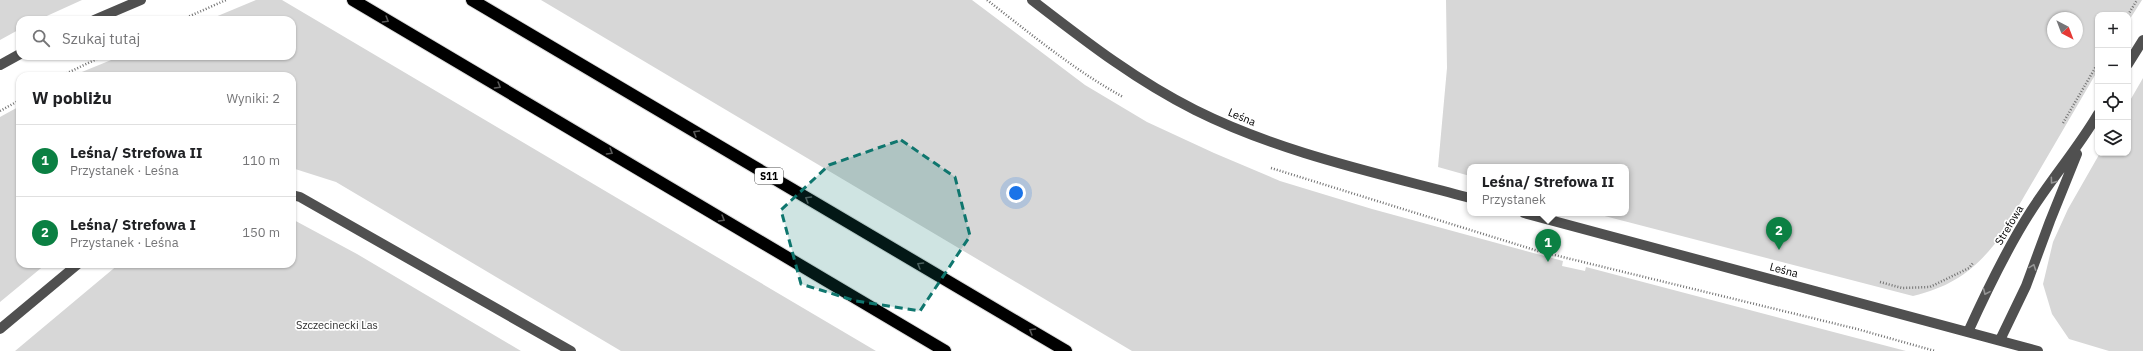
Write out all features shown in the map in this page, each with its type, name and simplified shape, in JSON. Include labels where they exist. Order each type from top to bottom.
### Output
[{"type":"highway","points":[[353,0],[945,351]]},
{"type":"highway","name":"S11","points":[[472,0],[1066,351]]},
{"type":"street","points":[[103,16],[141,0]]},
{"type":"street","name":"Leśna","points":[[1032,0],[1116,64],[1196,110],[1273,143],[1304,154],[1467,197]]},
{"type":"street","points":[[2131,59],[2143,40]]},
{"type":"street","points":[[0,65],[16,56]]},
{"type":"street","name":"Strefowa","points":[[1968,332],[1995,272],[2027,217],[2084,138],[2095,119]]},
{"type":"street","name":"Strefowa","points":[[2000,340],[2026,286],[2050,221],[2084,138]]},
{"type":"street","points":[[296,196],[571,351]]},
{"type":"street","name":"Leśna","points":[[1535,216],[2038,351]]},
{"type":"street","points":[[0,329],[73,268]]},
{"type":"path","points":[[191,16],[226,0]]},
{"type":"path","points":[[2130,12],[2137,0]]},
{"type":"path","points":[[69,72],[95,60]]},
{"type":"path","points":[[2062,123],[2095,68]]},
{"type":"path","points":[[0,111],[16,102]]},
{"type":"path","points":[[1936,351],[1857,329],[1873,281],[1902,288],[1930,287],[1969,268],[1974,262]]},
{"type":"highlighted area","points":[[901,140],[955,177],[970,236],[920,311],[856,301],[801,284],[781,210],[829,165]]},
{"type":"green space","points":[[0,0],[82,0],[47,16],[16,16],[16,31],[0,40]]},
{"type":"green space","points":[[256,0],[282,0],[876,351],[621,351],[336,182],[296,169],[296,72],[82,72],[111,60],[296,60],[296,16],[218,16]]},
{"type":"green space","points":[[541,0],[972,0],[1085,85],[1147,122],[1280,181],[1372,209],[1563,261],[1562,266],[1585,271],[1586,267],[1906,351],[1132,351]]},
{"type":"green space","points":[[1446,0],[2142,0],[2131,17],[2131,12],[2095,12],[2095,75],[2001,236],[1992,248],[1963,275],[1941,287],[1913,296],[1605,216],[1629,216],[1629,164],[1467,164],[1467,175],[1438,167],[1447,68]]},
{"type":"green space","points":[[2143,78],[2143,351],[2109,351],[2069,339],[2052,314],[2043,284],[2053,242],[2068,209],[2098,156],[2131,156],[2131,99]]},
{"type":"green space","points":[[16,108],[16,268],[41,268],[0,302],[0,117]]},
{"type":"green space","name":"Szczecinecki Las","points":[[296,221],[357,254],[521,351],[15,351],[114,268],[296,268]]},
{"type":"place","name":"Leśna/ Strefowa I","points":[[1779,250]]},
{"type":"place","name":"Leśna/ Strefowa II","points":[[1548,262]]}]
